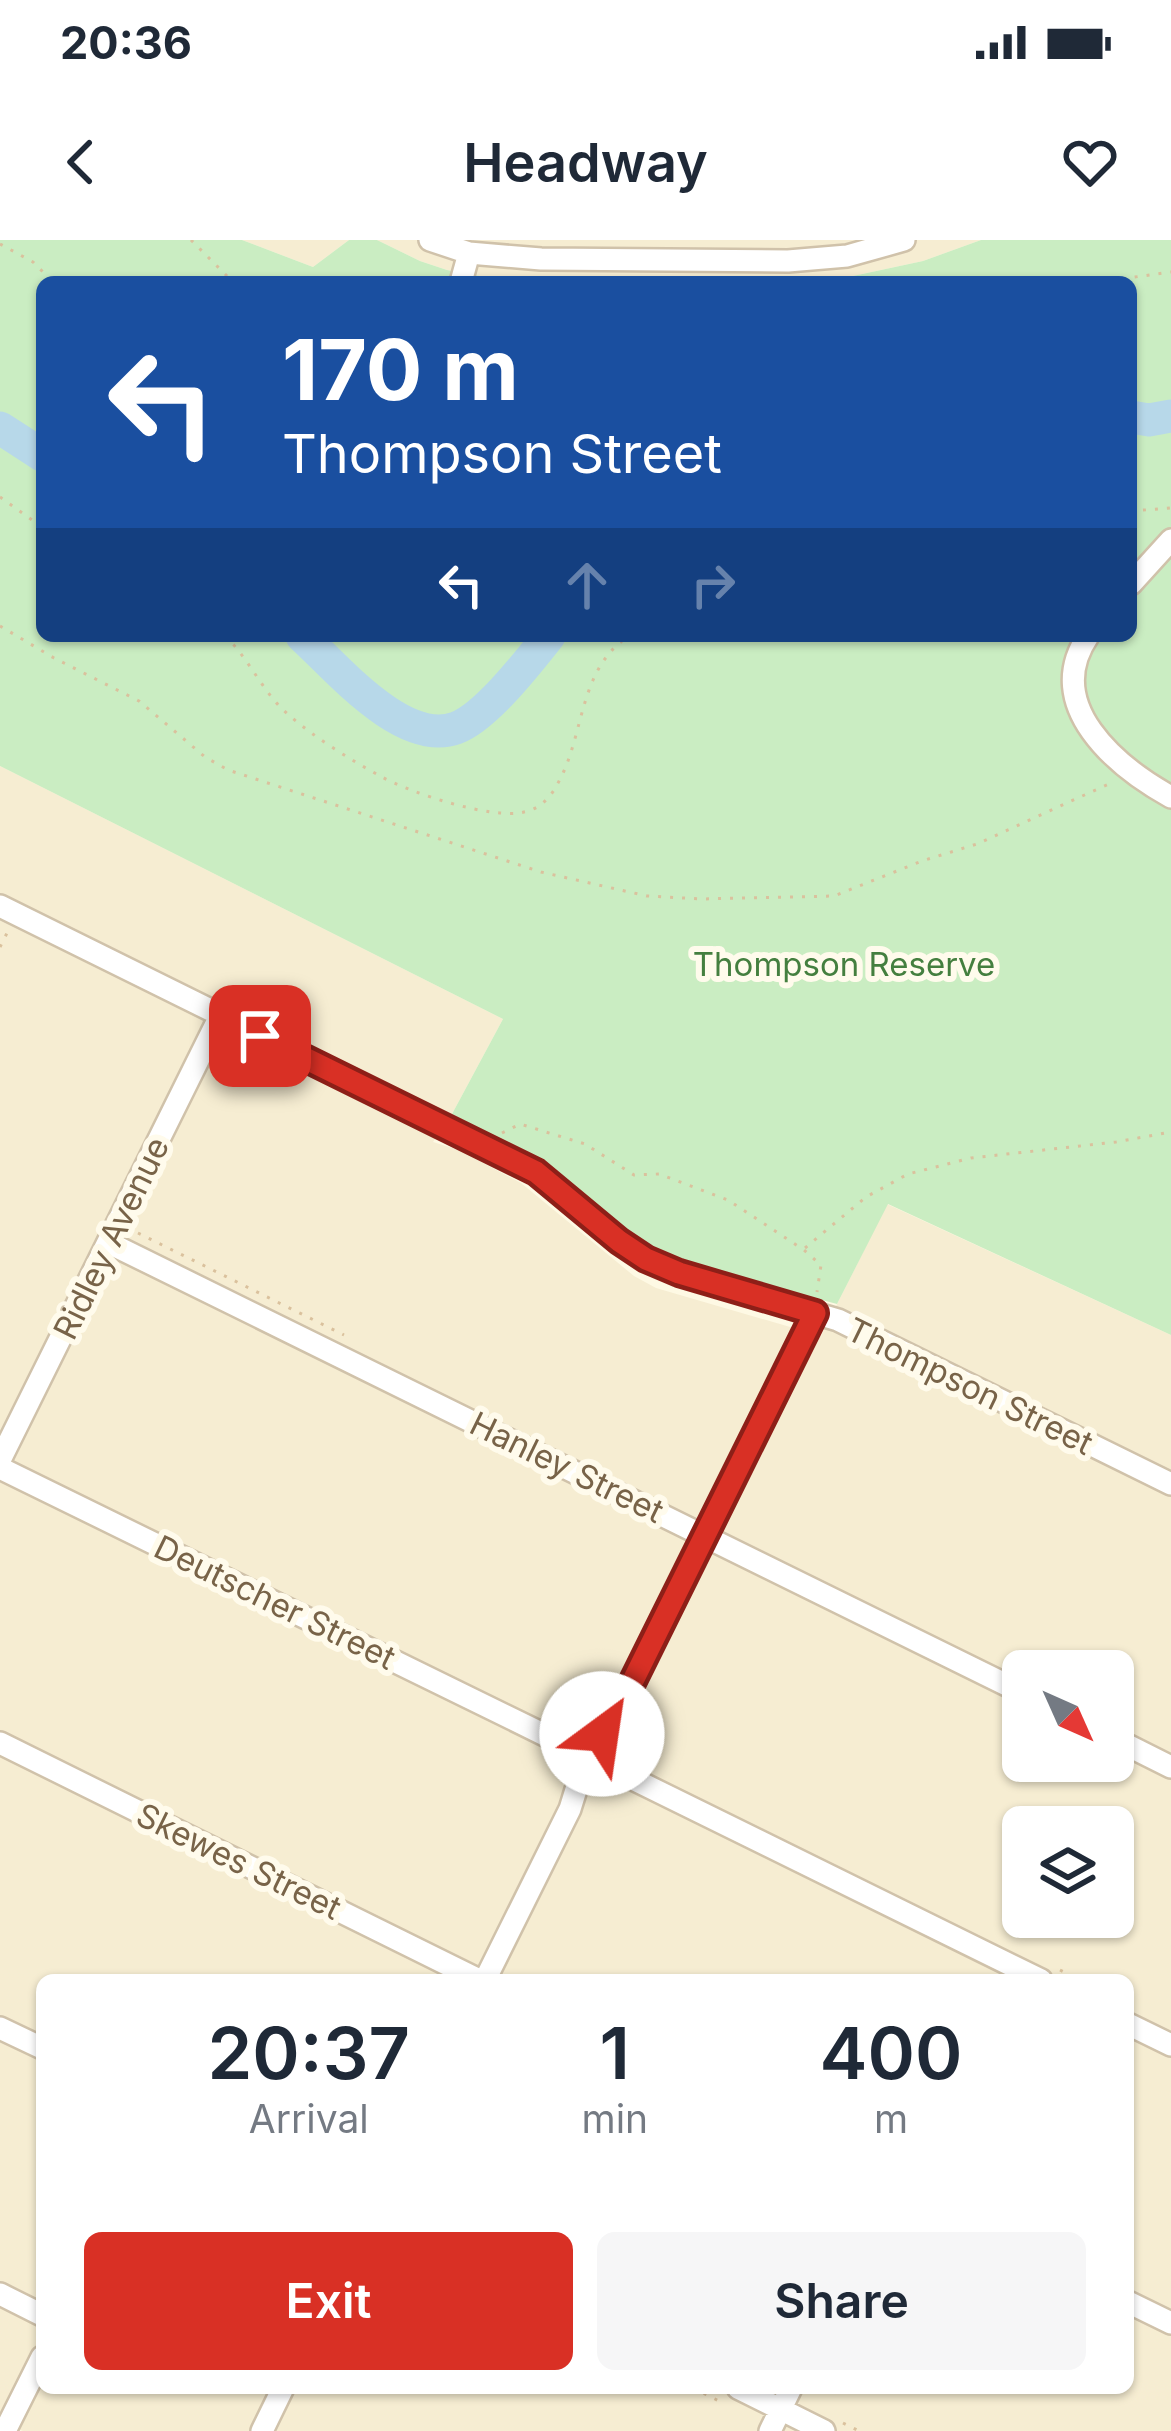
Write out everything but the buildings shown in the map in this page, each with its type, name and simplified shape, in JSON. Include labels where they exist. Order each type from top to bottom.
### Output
[{"type":"street","points":[[430,240],[469,253],[541,259],[788,261],[848,256],[904,240]]},
{"type":"street","points":[[462,276],[469,253]]},
{"type":"street","points":[[1137,577],[1171,540]]},
{"type":"street","points":[[1084,642],[1077,663],[1076,694],[1085,723],[1132,773],[1171,797]]},
{"type":"street","name":"Thompson Street","points":[[1,913],[536,1172],[646,1259],[838,1320],[1171,1484]]},
{"type":"street","name":"Ridley Avenue","points":[[0,1464],[220,1016]]},
{"type":"street","name":"Hanley Street","points":[[109,1243],[1002,1682]]},
{"type":"street","points":[[485,1974],[815,1313]]},
{"type":"street","name":"Deutscher Street","points":[[0,1464],[635,1780],[1000,1971]]},
{"type":"street","name":"Skewes Street","points":[[0,1743],[470,1974]]},
{"type":"street","points":[[1134,1748],[1171,1766]]},
{"type":"street","points":[[1134,2027],[1171,2045]]},
{"type":"street","points":[[0,2028],[36,2045]]},
{"type":"street","points":[[0,2294],[36,2311]]},
{"type":"street","points":[[1134,2305],[1171,2323]]},
{"type":"street","points":[[5,2431],[36,2369]]},
{"type":"street","points":[[262,2431],[280,2394]]},
{"type":"street","points":[[750,2394],[824,2431]]},
{"type":"street","points":[[770,2431],[788,2394]]},
{"type":"path","points":[[193,240],[227,276]]},
{"type":"path","points":[[0,244],[33,262],[47,276]]},
{"type":"path","points":[[1137,277],[1171,272]]},
{"type":"path","points":[[0,497],[36,523]]},
{"type":"path","points":[[1137,511],[1171,508]]},
{"type":"path","points":[[0,626],[139,701],[205,757],[228,770],[541,872],[647,896],[834,896],[922,860],[977,844],[1132,773]]},
{"type":"path","points":[[231,642],[288,715],[327,741],[394,782],[499,814],[522,813],[548,799],[566,766],[601,664],[621,642]]},
{"type":"path","points":[[0,947],[8,930],[1,913]]},
{"type":"path","points":[[489,1148],[499,1134],[520,1124],[586,1144],[634,1175],[659,1174],[728,1200],[821,1265],[815,1313]]},
{"type":"path","points":[[804,1250],[866,1197],[908,1174],[971,1158],[1171,1132]]},
{"type":"shaded area","points":[[242,240],[349,240],[313,267]]},
{"type":"shaded area","points":[[377,240],[981,240],[923,261],[853,276],[478,276],[420,261]]},
{"type":"shaded area","points":[[0,766],[503,1019],[433,1142],[459,1150],[521,1183],[634,1276],[656,1288],[821,1336],[887,1204],[1171,1335],[1171,2431],[23,2431],[0,2421]]},
{"type":"green space","name":"Thompson Reserve","points":[[0,240],[242,240],[313,267],[349,240],[377,240],[420,261],[479,276],[36,276],[36,642],[1137,642],[1137,276],[853,276],[923,261],[981,240],[1171,240],[1171,1335],[888,1204],[837,1304],[657,1256],[546,1163],[452,1114],[503,1019],[0,766]]},
{"type":"waterway","points":[[1137,418],[1171,416]]},
{"type":"waterway","points":[[0,428],[36,451]]},
{"type":"waterway","points":[[308,642],[393,716],[436,731],[468,722],[544,642]]},
{"type":"route","points":[[260,1036],[536,1172],[646,1259],[815,1313],[616,1715],[602,1734]]}]
